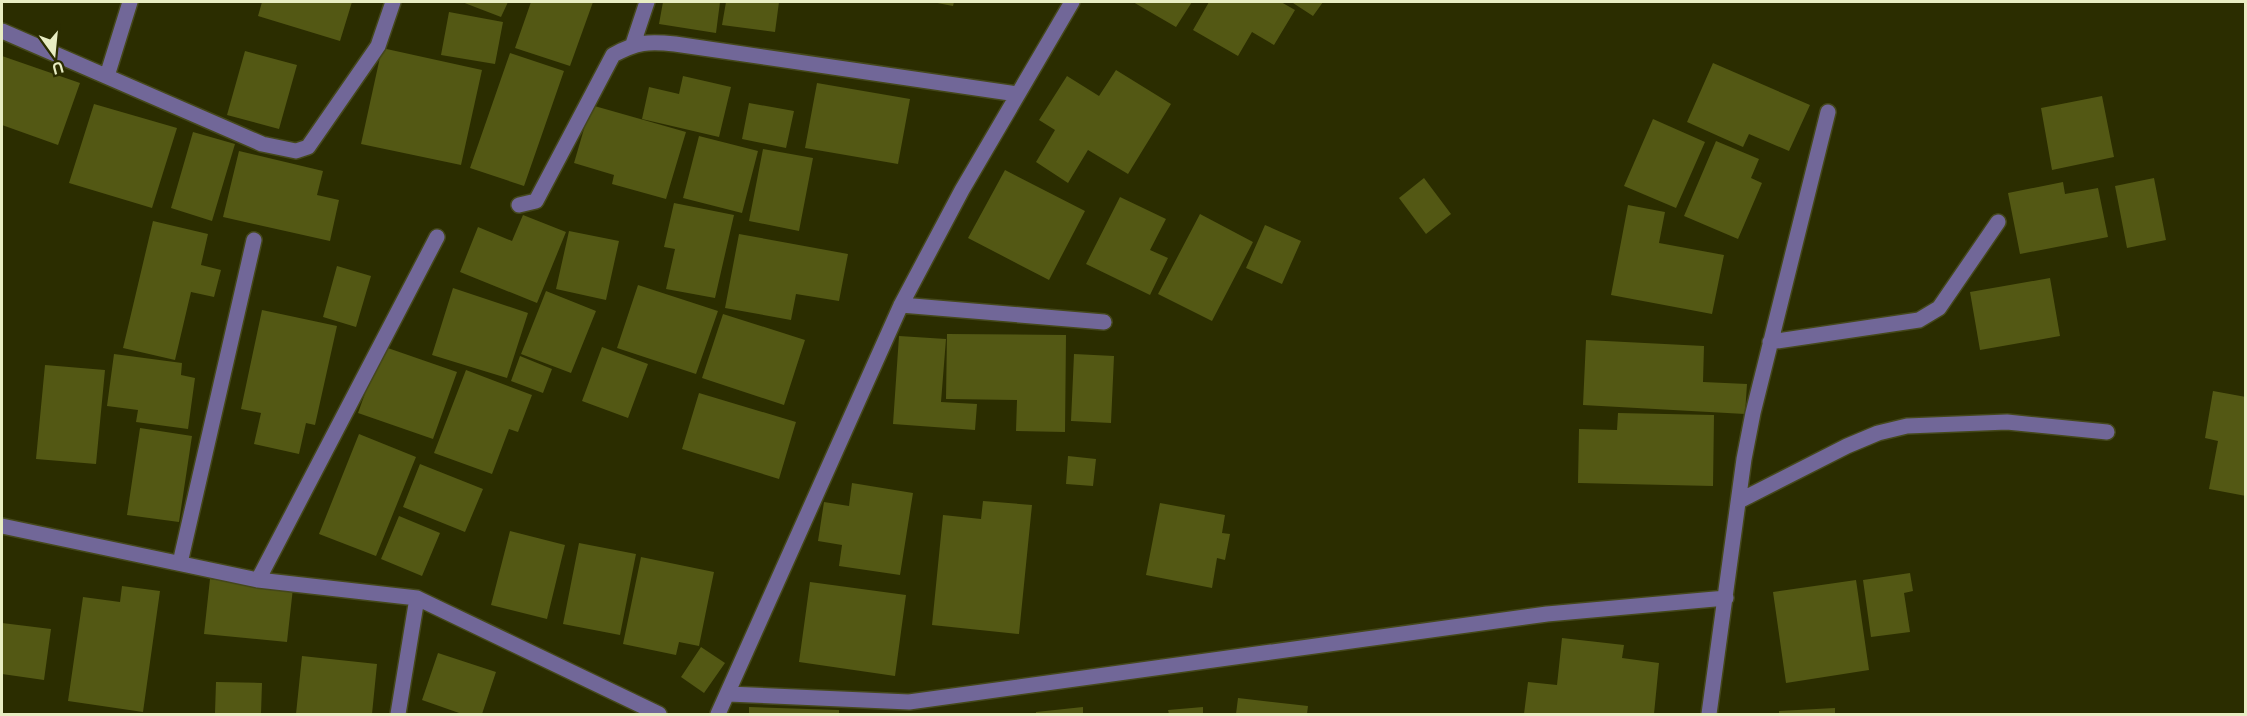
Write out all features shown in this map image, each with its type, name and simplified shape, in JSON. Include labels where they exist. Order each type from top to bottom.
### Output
[{"type":"street","points":[[107,76],[129,2]]},
{"type":"street","points":[[2,32],[262,144],[296,151],[308,147],[378,46],[393,2]]},
{"type":"street","points":[[633,44],[647,2]]},
{"type":"street","points":[[718,714],[901,305],[962,190],[1072,2]]},
{"type":"street","points":[[519,205],[536,201],[613,55],[633,44],[650,42],[675,44],[1017,94]]},
{"type":"street","points":[[1709,714],[1753,413],[1828,112]]},
{"type":"street","points":[[1770,342],[1919,320],[1928,316],[1939,308],[1998,222]]},
{"type":"street","points":[[258,580],[437,237]]},
{"type":"street","points":[[180,563],[254,240]]},
{"type":"street","points":[[901,305],[1104,322]]},
{"type":"street","points":[[1739,501],[1847,446],[1878,433],[1907,426],[2007,422],[2107,432]]},
{"type":"street","points":[[2,526],[258,580],[417,598],[659,714]]},
{"type":"street","points":[[398,714],[417,598]]},
{"type":"street","points":[[728,694],[909,702],[1547,614],[1726,598]]},
{"type":"building","points":[[262,2],[352,2],[340,41],[258,16]]},
{"type":"building","points":[[462,2],[508,2],[501,17]]},
{"type":"building","points":[[531,2],[593,2],[570,66],[515,48]]},
{"type":"building","points":[[663,2],[720,2],[716,33],[659,24]]},
{"type":"building","points":[[726,2],[779,2],[775,32],[722,25]]},
{"type":"building","points":[[932,2],[954,2],[953,6]]},
{"type":"building","points":[[1133,2],[1192,2],[1176,27]]},
{"type":"building","points":[[1209,2],[1281,2],[1295,10],[1274,45],[1252,32],[1238,56],[1193,30]]},
{"type":"building","points":[[1294,2],[1323,2],[1313,16]]},
{"type":"building","points":[[449,12],[503,22],[495,64],[441,55]]},
{"type":"building","points":[[382,48],[482,70],[461,165],[361,144]]},
{"type":"building","points":[[245,51],[297,65],[279,129],[227,115]]},
{"type":"building","points":[[510,53],[564,71],[524,186],[470,168]]},
{"type":"building","points":[[2,56],[80,83],[58,145],[2,125]]},
{"type":"building","points":[[1713,63],[1810,105],[1789,151],[1749,134],[1743,147],[1687,122]]},
{"type":"building","points":[[1116,70],[1171,104],[1128,174],[1088,150],[1068,183],[1036,162],[1055,130],[1039,120],[1067,76],[1099,96]]},
{"type":"building","points":[[683,76],[731,87],[719,137],[642,119],[649,87],[679,94]]},
{"type":"building","points":[[817,83],[910,99],[898,164],[805,148]]},
{"type":"building","points":[[2102,96],[2114,157],[2052,170],[2041,108]]},
{"type":"building","points":[[749,103],[794,111],[786,148],[742,139]]},
{"type":"building","points":[[94,104],[177,128],[152,208],[69,183]]},
{"type":"building","points":[[591,105],[686,132],[666,199],[612,184],[614,175],[574,163]]},
{"type":"building","points":[[1653,119],[1705,142],[1676,208],[1624,186]]},
{"type":"building","points":[[193,132],[235,144],[212,221],[171,208]]},
{"type":"building","points":[[699,136],[758,151],[742,213],[683,198]]},
{"type":"building","points":[[1716,141],[1759,159],[1751,178],[1762,183],[1738,239],[1684,216]]},
{"type":"building","points":[[763,149],[813,158],[799,231],[749,221]]},
{"type":"building","points":[[239,151],[323,171],[317,195],[339,200],[330,241],[223,217]]},
{"type":"building","points":[[1005,170],[1085,211],[1049,280],[968,238]]},
{"type":"building","points":[[1424,178],[1451,214],[1426,234],[1399,198]]},
{"type":"building","points":[[2154,178],[2166,240],[2127,248],[2115,186]]},
{"type":"building","points":[[2063,182],[2065,194],[2098,188],[2108,237],[2020,254],[2008,193]]},
{"type":"building","points":[[1120,197],[1166,219],[1150,250],[1168,258],[1150,295],[1086,264]]},
{"type":"building","points":[[674,203],[734,215],[715,298],[666,289],[675,249],[664,247]]},
{"type":"building","points":[[1628,205],[1665,212],[1659,243],[1724,255],[1712,314],[1611,295]]},
{"type":"building","points":[[1200,214],[1253,242],[1212,321],[1158,294]]},
{"type":"building","points":[[523,215],[566,232],[537,303],[460,272],[478,227],[512,241]]},
{"type":"building","points":[[153,221],[208,234],[201,265],[221,270],[214,297],[191,292],[175,360],[123,348]]},
{"type":"building","points":[[1265,225],[1301,241],[1282,284],[1246,268]]},
{"type":"building","points":[[569,231],[619,241],[606,300],[556,289]]},
{"type":"building","points":[[739,234],[848,254],[839,301],[796,294],[791,320],[725,308]]},
{"type":"building","points":[[337,266],[371,276],[356,327],[323,317]]},
{"type":"building","points":[[2050,278],[2060,336],[1980,350],[1970,292]]},
{"type":"building","points":[[638,285],[718,311],[696,374],[617,348]]},
{"type":"building","points":[[453,288],[528,313],[507,378],[432,355]]},
{"type":"building","points":[[546,291],[596,311],[571,373],[521,354]]},
{"type":"building","points":[[262,310],[337,326],[315,425],[306,423],[299,454],[254,444],[261,413],[241,409]]},
{"type":"building","points":[[723,314],[805,340],[784,405],[702,378]]},
{"type":"building","points":[[947,334],[1066,335],[1065,432],[1016,431],[1017,400],[946,399]]},
{"type":"building","points":[[899,336],[946,339],[941,402],[977,404],[975,430],[893,424]]},
{"type":"building","points":[[1586,340],[1704,346],[1703,382],[1747,384],[1745,414],[1583,405]]},
{"type":"building","points":[[382,346],[457,372],[433,439],[358,413]]},
{"type":"building","points":[[602,347],[648,364],[628,418],[582,401]]},
{"type":"building","points":[[114,354],[182,363],[181,375],[195,378],[188,429],[136,422],[138,410],[107,406]]},
{"type":"building","points":[[1074,354],[1114,356],[1111,423],[1071,421]]},
{"type":"building","points":[[520,356],[552,369],[543,393],[511,381]]},
{"type":"building","points":[[45,365],[105,370],[96,464],[36,459]]},
{"type":"building","points":[[466,370],[532,395],[518,432],[509,429],[492,474],[434,453]]},
{"type":"building","points":[[2213,391],[2246,397],[2246,496],[2209,489],[2218,441],[2205,438]]},
{"type":"building","points":[[699,393],[796,422],[779,479],[682,449]]},
{"type":"building","points":[[1618,413],[1714,415],[1713,486],[1578,483],[1579,429],[1617,430]]},
{"type":"building","points":[[140,428],[192,436],[179,522],[127,515]]},
{"type":"building","points":[[359,434],[416,457],[376,556],[319,534]]},
{"type":"building","points":[[1068,456],[1096,459],[1093,486],[1066,484]]},
{"type":"building","points":[[420,464],[483,489],[465,532],[403,507]]},
{"type":"building","points":[[852,483],[913,493],[900,575],[839,566],[842,545],[818,541],[824,502],[849,506]]},
{"type":"building","points":[[983,501],[1032,505],[1019,634],[932,625],[943,515],[981,519]]},
{"type":"building","points":[[1160,503],[1225,515],[1222,533],[1230,534],[1225,560],[1217,558],[1212,588],[1146,575]]},
{"type":"building","points":[[399,516],[440,533],[422,576],[381,559]]},
{"type":"building","points":[[510,531],[565,545],[547,619],[491,605]]},
{"type":"building","points":[[579,543],[636,554],[620,635],[563,624]]},
{"type":"building","points":[[641,557],[714,572],[699,646],[679,642],[676,655],[623,644]]},
{"type":"building","points":[[1910,573],[1913,591],[1904,593],[1910,632],[1871,637],[1863,580]]},
{"type":"building","points":[[210,579],[293,588],[287,642],[204,634]]},
{"type":"building","points":[[1856,580],[1869,670],[1786,683],[1773,592]]},
{"type":"building","points":[[810,582],[906,595],[895,676],[799,662]]},
{"type":"building","points":[[122,586],[160,591],[143,712],[68,701],[83,597],[120,602]]},
{"type":"building","points":[[2,623],[51,629],[44,680],[2,674]]},
{"type":"building","points":[[1562,638],[1624,645],[1622,658],[1659,663],[1654,714],[1524,714],[1528,682],[1557,685]]},
{"type":"building","points":[[701,647],[725,663],[704,693],[681,677]]},
{"type":"building","points":[[438,653],[496,672],[482,714],[462,714],[422,700]]},
{"type":"building","points":[[302,656],[377,664],[372,714],[296,714]]},
{"type":"building","points":[[216,682],[262,683],[261,714],[215,713]]},
{"type":"building","points":[[1238,698],[1308,706],[1307,714],[1236,714]]},
{"type":"building","points":[[749,707],[839,710],[839,714],[749,714]]},
{"type":"building","points":[[1083,707],[1083,714],[1036,714],[1036,712]]},
{"type":"building","points":[[1203,707],[1203,714],[1169,714],[1168,710]]},
{"type":"building","points":[[1835,708],[1835,714],[1779,714],[1779,711]]}]
